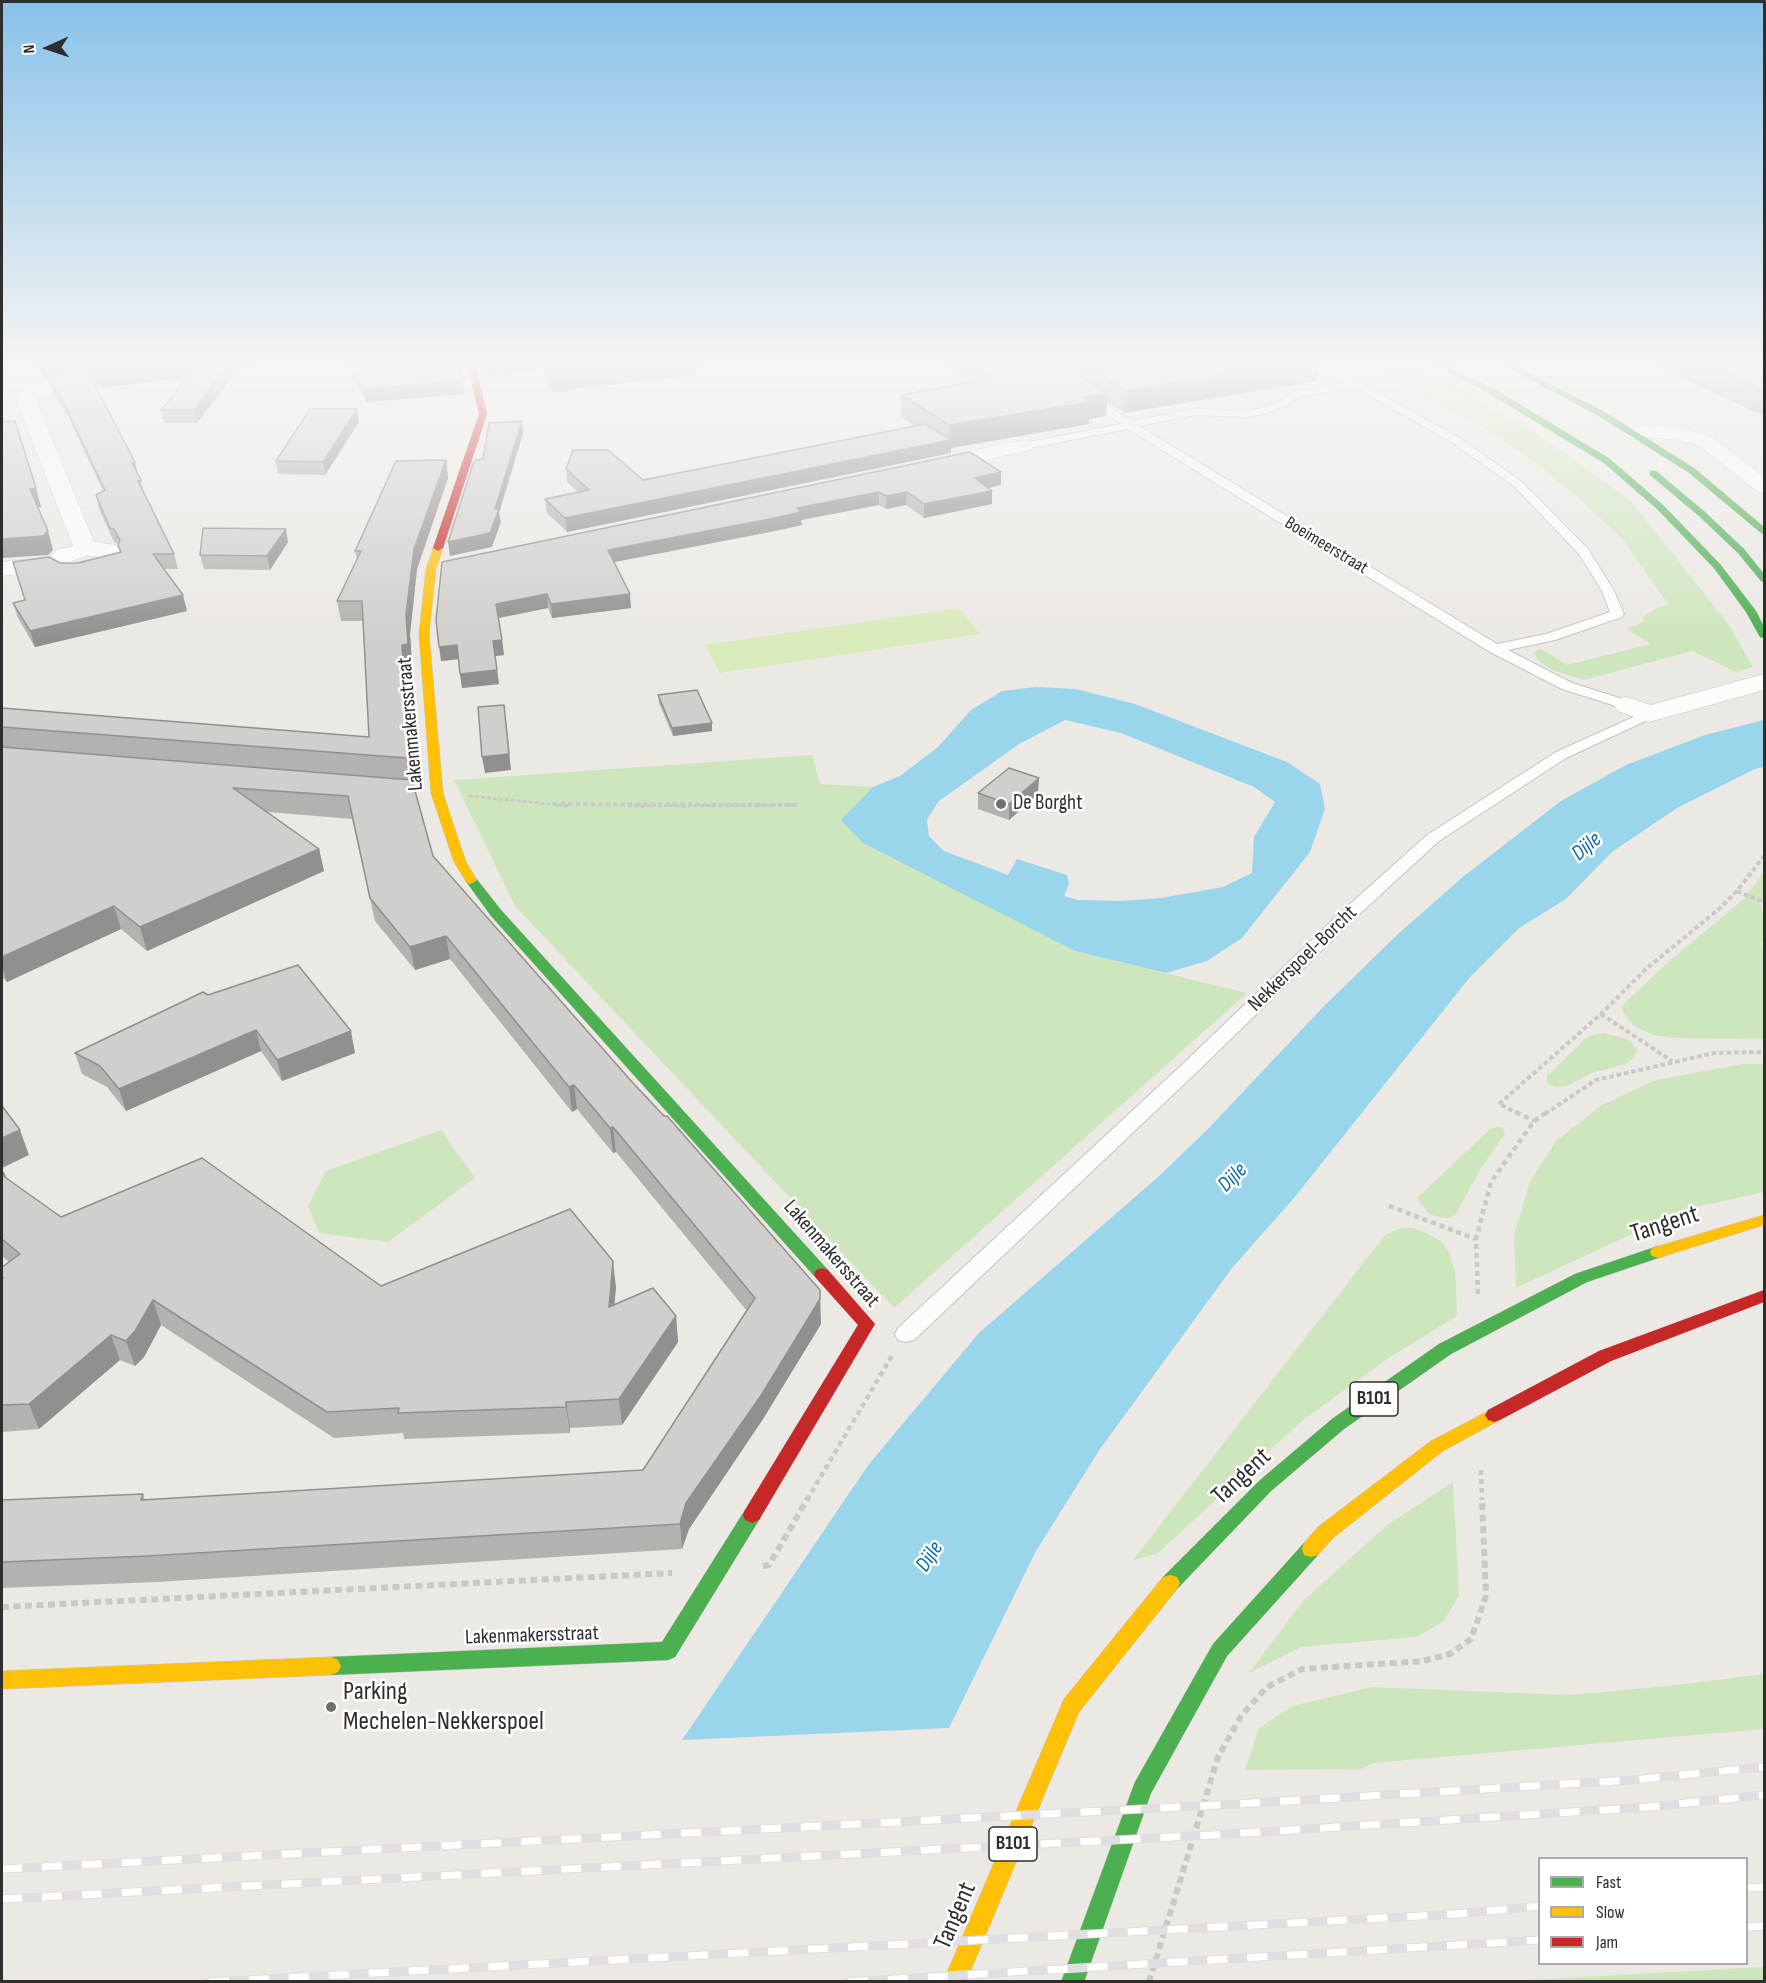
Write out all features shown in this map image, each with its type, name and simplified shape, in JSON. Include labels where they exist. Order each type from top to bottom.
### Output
[{"type":"street","points":[[2,569],[59,563],[66,568],[88,568],[104,563],[111,556],[108,550],[86,549],[48,456]]},
{"type":"street","name":"Lakenmakersstraat","points":[[2,1680],[668,1652],[867,1324],[496,913],[460,862],[425,792],[424,634],[431,568],[469,456]]},
{"type":"street","points":[[908,470],[978,456]]},
{"type":"street","points":[[1598,456],[1660,507],[1717,566],[1751,611],[1764,635]]},
{"type":"street","points":[[1668,456],[1691,470],[1764,531]]},
{"type":"street","points":[[1724,456],[1764,487]]},
{"type":"street","points":[[1639,461],[1702,514],[1741,551],[1764,579]]},
{"type":"street","points":[[431,568],[454,564]]},
{"type":"street","name":"Nekkerspoel-Borcht","points":[[1638,709],[1764,682]]},
{"type":"street","name":"Tangent","points":[[954,1982],[1071,1706],[1176,1575],[1265,1486],[1338,1424],[1445,1349],[1581,1278],[1689,1241],[1764,1220]]},
{"type":"street","points":[[1072,1982],[1142,1789],[1220,1650],[1326,1532],[1437,1446],[1605,1356],[1764,1296]]},
{"type":"lane","name":"Boeimeerstraat","points":[[1180,456],[1494,649],[1568,686],[1638,709]]},
{"type":"lane","points":[[1478,456],[1518,484],[1584,552],[1608,591],[1617,614],[1550,637],[1494,649]]},
{"type":"lane","name":"Nekkerspoel-Borcht","points":[[906,1334],[1433,838],[1561,755],[1638,709]]},
{"type":"path","points":[[425,792],[572,806],[797,805]]},
{"type":"path","points":[[1534,1121],[1499,1104],[1601,1014],[1646,969],[1737,891],[1764,856]]},
{"type":"path","points":[[1737,891],[1764,902]]},
{"type":"path","points":[[1601,1014],[1672,1061]]},
{"type":"path","points":[[1478,1305],[1476,1239],[1491,1182],[1534,1121],[1596,1080],[1714,1053],[1764,1052]]},
{"type":"path","points":[[1389,1206],[1476,1239]]},
{"type":"path","points":[[2,1607],[719,1570],[769,1565],[906,1334]]},
{"type":"path","points":[[1149,1982],[1218,1757],[1241,1716],[1267,1687],[1302,1669],[1423,1661],[1450,1654],[1471,1639],[1486,1596],[1480,1470]]},
{"type":"green space","points":[[1525,456],[1568,456],[1631,501],[1728,624],[1753,667],[1736,672],[1693,651],[1583,680],[1550,669],[1538,660],[1534,652],[1541,649],[1567,665],[1651,644],[1625,628],[1636,626],[1643,621],[1643,617],[1657,608],[1669,605],[1623,540],[1581,500]]},
{"type":"green space","points":[[959,608],[980,634],[720,673],[705,645]]},
{"type":"green space","points":[[812,755],[820,784],[873,787],[841,820],[1074,951],[1247,993],[894,1308],[515,906],[454,780]]},
{"type":"green space","points":[[1764,871],[1764,897],[1760,903],[1764,917],[1764,942],[1761,942],[1764,952],[1764,1039],[1674,1038],[1653,1035],[1633,1025],[1623,1012],[1622,1006],[1666,964],[1746,897]]},
{"type":"green space","points":[[1605,1033],[1629,1040],[1637,1050],[1634,1058],[1625,1064],[1592,1073],[1567,1086],[1556,1087],[1547,1083],[1547,1076],[1585,1039],[1592,1035]]},
{"type":"green space","points":[[1743,1064],[1764,1064],[1764,1192],[1683,1210],[1516,1288],[1514,1235],[1530,1182],[1556,1141],[1602,1105],[1656,1080]]},
{"type":"green space","points":[[1503,1128],[1505,1134],[1481,1168],[1456,1214],[1450,1218],[1442,1218],[1429,1214],[1417,1198],[1490,1129]]},
{"type":"green space","points":[[441,1130],[475,1178],[388,1242],[319,1233],[308,1206],[326,1171]]},
{"type":"green space","points":[[1401,1228],[1413,1228],[1426,1233],[1441,1241],[1450,1254],[1455,1272],[1457,1316],[1390,1357],[1303,1420],[1157,1554],[1133,1560],[1385,1235]]},
{"type":"green space","points":[[1453,1482],[1459,1596],[1443,1622],[1416,1637],[1301,1647],[1249,1673],[1303,1601],[1387,1525]]},
{"type":"green space","points":[[1764,1674],[1764,1729],[1373,1763],[1361,1769],[1245,1770],[1259,1728],[1292,1706],[1372,1687],[1568,1695],[1669,1686]]},
{"type":"green space","points":[[1764,1967],[1764,1981],[1511,1981],[1744,1968]]},
{"type":"water","points":[[1036,687],[1076,689],[1135,704],[1287,762],[1320,784],[1325,809],[1310,852],[1242,938],[1207,961],[1166,973],[1075,951],[863,843],[841,820],[873,787],[900,776],[938,747],[971,710],[1002,691]],"holes":[[[1065,720],[1121,733],[1254,787],[1275,802],[1254,837],[1252,873],[1223,887],[1161,898],[1120,901],[1078,900],[1064,896],[1069,884],[1067,875],[1017,859],[1008,875],[944,851],[929,836],[927,819],[939,801],[1019,744]]]},
{"type":"water","name":"Dijle","points":[[1764,720],[1764,767],[1755,769],[1677,808],[1612,852],[1566,899],[1519,928],[1470,977],[1294,1198],[1232,1268],[1100,1449],[1036,1551],[949,1728],[682,1740],[869,1464],[979,1333],[1158,1177],[1207,1130],[1324,1006],[1398,934],[1464,876],[1561,801],[1626,765],[1705,735]]},
{"type":"building","points":[[2,456],[26,456],[36,488],[30,489],[48,531],[43,536],[2,539]]},
{"type":"building","points":[[89,456],[132,456],[135,462],[132,463],[141,480],[138,481],[174,554],[153,554],[183,595],[30,631],[13,603],[25,600],[13,562],[49,557],[60,563],[78,563],[121,552],[118,545],[120,540],[114,529],[110,528],[96,495],[105,490]]},
{"type":"building","points":[[280,456],[327,456],[323,462],[276,461]]},
{"type":"building","points":[[484,456],[511,456],[495,509],[499,509],[490,533],[448,542],[473,464],[476,460],[483,459]]},
{"type":"building","points":[[571,456],[614,456],[643,480],[766,456],[874,456],[565,518],[545,499],[589,490],[566,469]]},
{"type":"building","points":[[953,456],[975,456],[1001,472],[975,478],[992,491],[924,504],[907,492],[886,496],[879,492],[797,508],[801,512],[775,518],[608,550],[630,594],[551,604],[547,594],[496,604],[502,640],[493,641],[497,670],[460,674],[457,645],[439,647],[436,620],[442,562]]},
{"type":"building","points":[[446,460],[414,549],[406,614],[408,644],[402,645],[407,733],[411,755],[407,758],[2,727],[2,708],[369,737],[362,601],[337,601],[361,551],[355,551],[396,461]]},
{"type":"building","points":[[203,528],[286,529],[267,556],[200,555]]},
{"type":"building","points":[[697,690],[712,723],[672,728],[658,695]]},
{"type":"building","points":[[504,705],[509,754],[482,757],[478,707]]},
{"type":"building","points":[[2,747],[412,780],[433,856],[633,1083],[664,1116],[667,1116],[820,1290],[820,1299],[762,1394],[686,1503],[680,1524],[147,1556],[2,1562],[2,1500],[143,1494],[141,1500],[643,1470],[755,1298],[613,1127],[610,1128],[574,1085],[569,1087],[446,936],[410,947],[370,898],[348,796],[233,788],[319,849],[140,927],[114,906],[2,957]]},
{"type":"building","points":[[1009,768],[1039,778],[1009,804],[978,793]]},
{"type":"building","points":[[298,965],[351,1031],[277,1060],[256,1030],[119,1089],[100,1066],[75,1053],[203,992],[208,995]]},
{"type":"building","points":[[2,1106],[20,1130],[2,1138]]},
{"type":"building","points":[[202,1158],[381,1286],[570,1209],[613,1261],[609,1307],[653,1288],[676,1316],[619,1399],[566,1402],[566,1407],[398,1413],[399,1408],[327,1412],[153,1300],[135,1331],[126,1341],[111,1335],[29,1404],[2,1405],[2,1267],[20,1254],[2,1239],[2,1175],[61,1217]]},
{"type":"railway","points":[[2,1869],[1237,1804],[1631,1780],[1764,1767]]},
{"type":"railway","points":[[2,1899],[1229,1834],[1649,1807],[1764,1795]]},
{"type":"railway","points":[[1748,1888],[1764,1887]]},
{"type":"railway","points":[[209,1982],[1457,1914],[1538,1906]]},
{"type":"railway","points":[[1748,1927],[1764,1926]]},
{"type":"railway","points":[[848,1982],[1538,1940]]},
{"type":"traffic: fast","points":[[1598,456],[1660,507],[1717,566],[1751,611],[1764,635]]},
{"type":"traffic: fast","points":[[1668,456],[1691,470],[1764,531]]},
{"type":"traffic: fast","points":[[1653,473],[1702,514],[1741,551],[1764,579]]},
{"type":"traffic: fast","points":[[471,880],[496,913],[822,1274]]},
{"type":"traffic: fast","points":[[1170,1583],[1265,1486],[1338,1424],[1445,1349],[1581,1278],[1658,1252]]},
{"type":"traffic: fast","points":[[331,1666],[668,1651],[752,1515]]},
{"type":"traffic: fast","points":[[1072,1982],[1142,1789],[1220,1650],[1311,1549]]},
{"type":"traffic: slow","points":[[438,548],[431,569],[424,634],[437,793],[460,862],[471,880]]},
{"type":"traffic: slow","points":[[1658,1252],[1764,1220]]},
{"type":"traffic: slow","points":[[1311,1549],[1326,1532],[1437,1446],[1494,1415]]},
{"type":"traffic: slow","points":[[954,1982],[1071,1706],[1170,1583]]},
{"type":"traffic: slow","points":[[2,1680],[331,1666]]},
{"type":"traffic: jam","points":[[438,548],[469,456]]},
{"type":"traffic: jam","points":[[752,1515],[867,1324],[822,1274]]},
{"type":"traffic: jam","points":[[1494,1415],[1605,1356],[1764,1296]]},
{"type":"place","name":"De Borght","points":[[1001,804]]},
{"type":"place","name":"Parking Mechelen-Nekkerspoel","points":[[331,1707]]}]
